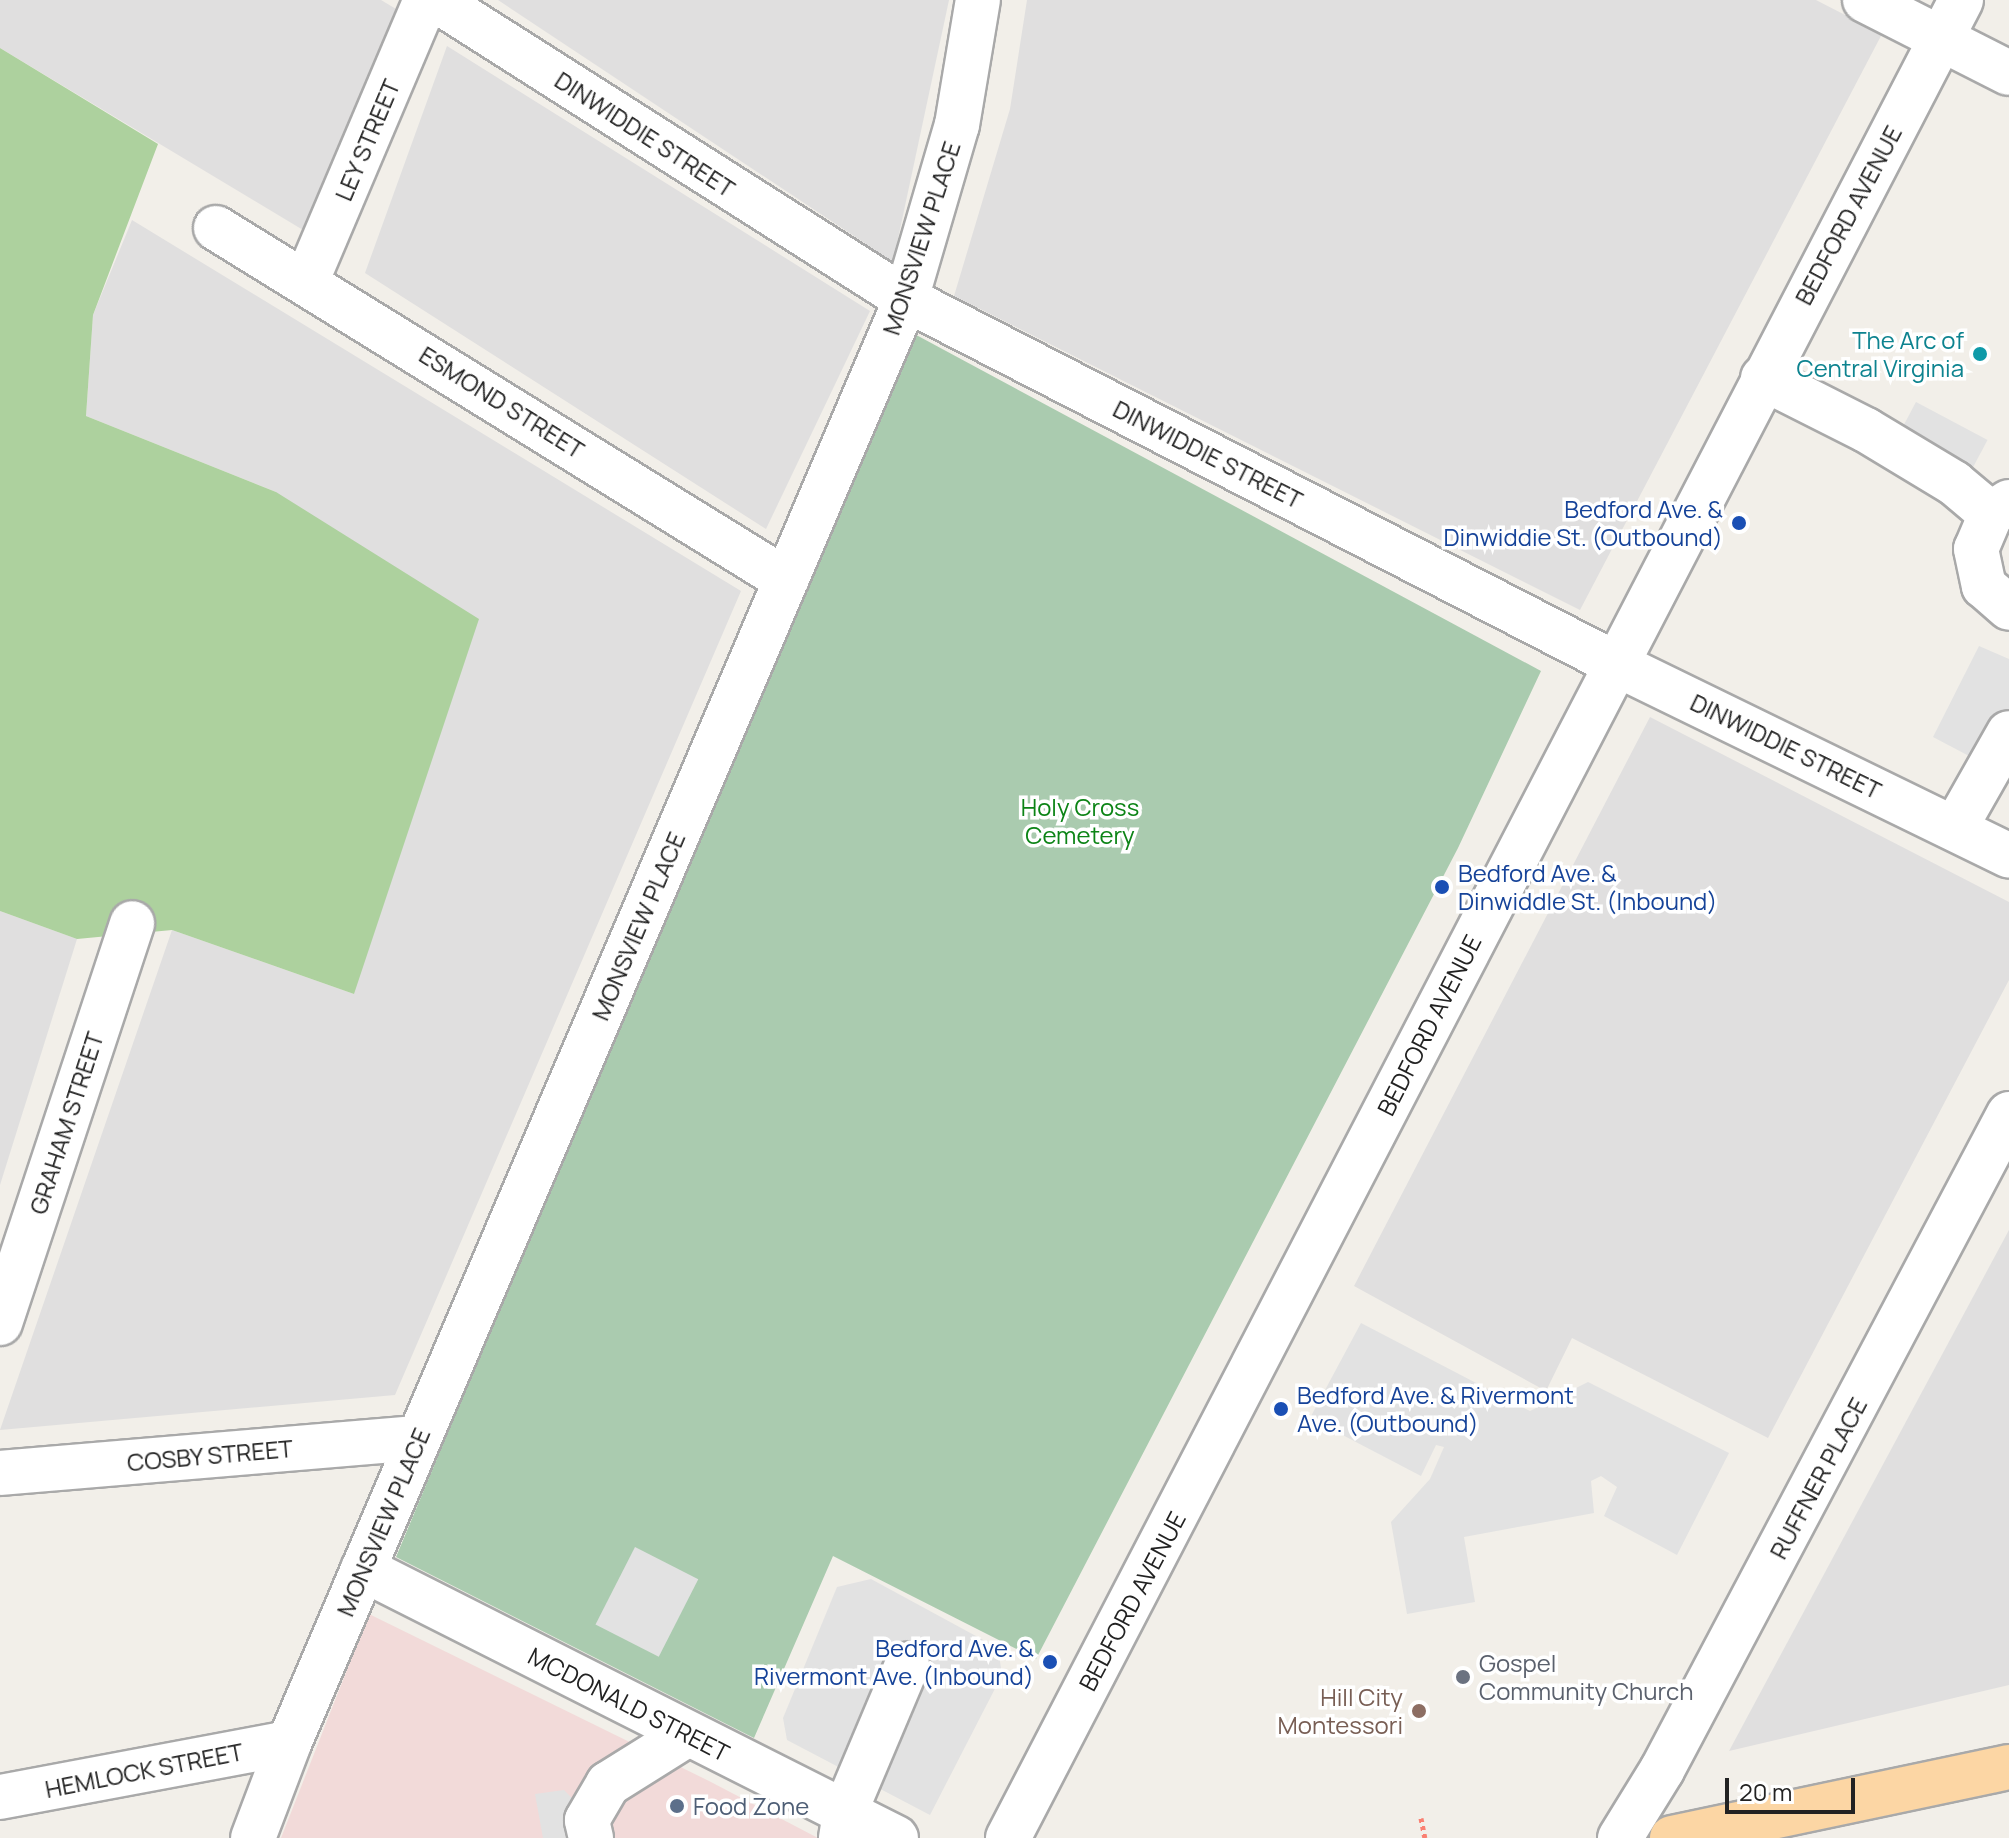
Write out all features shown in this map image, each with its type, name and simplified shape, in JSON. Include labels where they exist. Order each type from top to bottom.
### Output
[{"type":"main road","points":[[1672,1838],[2009,1767]]},
{"type":"street","name":"LEY STREET","points":[[307,280],[426,0]]},
{"type":"street","name":"DINWIDDIE STREET","points":[[436,0],[906,299],[1616,664],[2009,856]]},
{"type":"street","name":"MONSVIEW PLACE","points":[[253,1838],[289,1743],[906,299],[957,125],[978,0]]},
{"type":"street","points":[[1865,0],[2009,73]]},
{"type":"street","name":"BEDFORD AVENUE","points":[[1008,1838],[1961,0]]},
{"type":"street","name":"ESMOND STREET","points":[[216,228],[307,280],[786,580]]},
{"type":"street","points":[[1763,378],[1866,430],[2000,508],[1980,531],[1977,569],[1984,586],[2009,608]]},
{"type":"street","points":[[1955,828],[2009,733]]},
{"type":"street","name":"GRAHAM STREET","points":[[0,1323],[132,923]]},
{"type":"street","name":"RUFFNER PLACE","points":[[1620,1838],[1662,1770],[2009,1114]]},
{"type":"street","name":"COSBY STREET","points":[[0,1473],[419,1438]]},
{"type":"street","name":"MCDONALD STREET","points":[[363,1569],[688,1734],[843,1825],[896,1838]]},
{"type":"street","points":[[843,1825],[907,1665]]},
{"type":"street","points":[[591,1838],[587,1820],[608,1784],[688,1734]]},
{"type":"street","name":"HEMLOCK STREET","points":[[0,1797],[289,1743]]},
{"type":"path","points":[[1421,1818],[1425,1838]]},
{"type":"shaded area","points":[[0,0],[381,0],[401,12],[308,233],[0,48]]},
{"type":"shaded area","points":[[498,0],[949,0],[893,262]]},
{"type":"shaded area","points":[[1027,0],[1816,0],[1882,34],[1580,610],[954,296],[1010,109]]},
{"type":"shaded area","points":[[447,46],[870,311],[766,529],[365,273]]},
{"type":"shaded area","points":[[132,220],[741,591],[395,1395],[0,1430],[172,930],[354,994],[276,492],[86,416],[93,315]]},
{"type":"shaded area","points":[[1916,402],[1988,440],[1970,474],[1898,436]]},
{"type":"shaded area","points":[[1979,646],[2009,659],[2009,777],[1933,737]]},
{"type":"shaded area","points":[[1650,717],[2009,902],[2009,980],[1768,1438],[1572,1338],[1546,1391],[1354,1286]]},
{"type":"shaded area","points":[[0,911],[77,939],[0,1185]]},
{"type":"shaded area","points":[[2009,1230],[2009,1685],[1729,1751]]},
{"type":"shaded area","points":[[1361,1323],[1530,1411],[1588,1382],[1729,1453],[1677,1555],[1604,1516],[1617,1487],[1601,1476],[1591,1481],[1594,1513],[1464,1537],[1475,1602],[1407,1614],[1391,1522],[1430,1479],[1444,1447],[1436,1445],[1421,1476],[1310,1418]]},
{"type":"shaded area","points":[[635,1547],[698,1579],[659,1657],[596,1625]]},
{"type":"shaded area","points":[[871,1579],[998,1648],[1002,1675],[930,1815],[787,1740],[783,1718],[837,1587]]},
{"type":"shaded area","points":[[369,1614],[709,1781],[818,1838],[281,1838]]},
{"type":"shaded area","points":[[564,1790],[611,1838],[543,1838],[535,1794]]},
{"type":"green space","points":[[0,48],[158,144],[93,315],[86,416],[276,492],[479,619],[354,994],[172,930],[77,939],[0,911]]},
{"type":"green space","name":"Holy Cross Cemetery","points":[[907,330],[1541,671],[1458,848],[1036,1659],[833,1556],[754,1738],[396,1557]]},
{"type":"place","name":"The Arc of Central Virginia","points":[[1980,354]]},
{"type":"place","name":"Bedford Ave. & Dinwiddie St. (Outbound)","points":[[1739,523]]},
{"type":"place","name":"Bedford Ave. & Dinwiddle St. (Inbound)","points":[[1442,887]]},
{"type":"place","name":"Bedford Ave. & Rivermont Ave. (Outbound)","points":[[1281,1409]]},
{"type":"place","name":"Bedford Ave. & Rivermont Ave. (Inbound)","points":[[1050,1662]]},
{"type":"place","name":"Gospel Community Church","points":[[1463,1677]]},
{"type":"place","name":"Hill City Montessori","points":[[1419,1711]]},
{"type":"place","name":"Food Zone","points":[[677,1806]]}]
